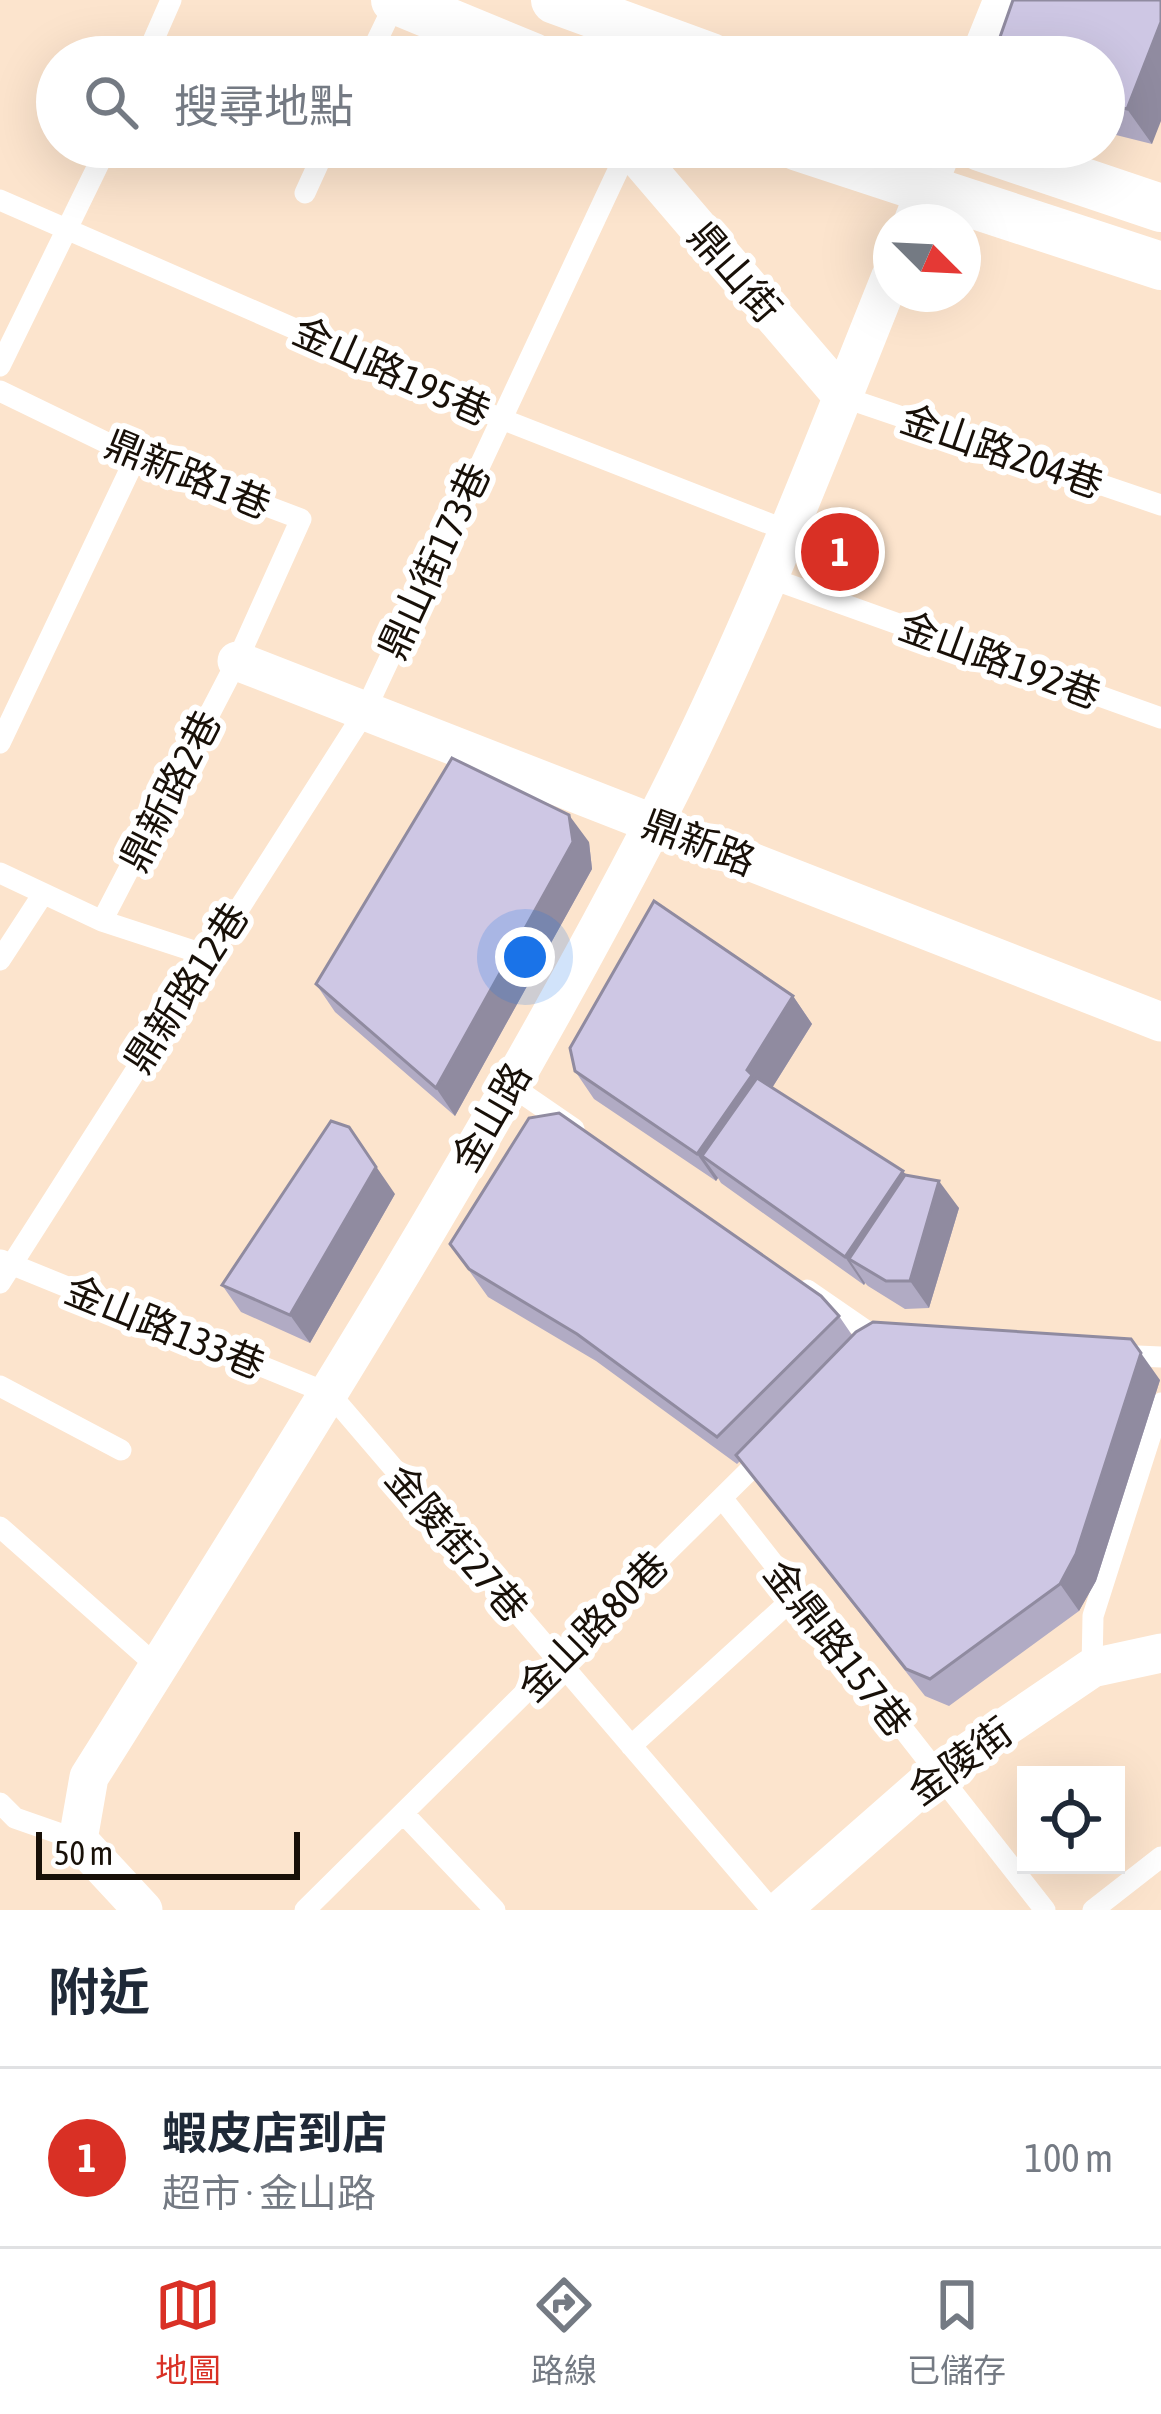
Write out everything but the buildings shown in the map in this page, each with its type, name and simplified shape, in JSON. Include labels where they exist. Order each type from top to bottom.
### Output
[{"type":"street","points":[[396,0],[587,36]]},
{"type":"street","points":[[988,36],[1003,0]]},
{"type":"street","name":"鼎山街","points":[[646,168],[843,397]]},
{"type":"street","points":[[869,168],[1161,266]]},
{"type":"street","points":[[1042,168],[1161,208]]},
{"type":"street","name":"金山路","points":[[78,1840],[89,1778],[330,1394],[510,1084],[653,824],[770,578],[877,312]]},
{"type":"street","name":"鼎新路","points":[[237,661],[1161,1022]]},
{"type":"street","name":"金陵街","points":[[777,1910],[936,1774],[1092,1668],[1161,1653]]},
{"type":"street","points":[[78,1840],[143,1910]]},
{"type":"lane","points":[[156,36],[172,0]]},
{"type":"lane","points":[[379,36],[396,0]]},
{"type":"lane","points":[[0,366],[97,168]]},
{"type":"lane","points":[[304,193],[316,168]]},
{"type":"lane","name":"鼎山街173巷","points":[[364,713],[619,168]]},
{"type":"lane","name":"金山路195巷","points":[[0,200],[499,418],[788,531]]},
{"type":"lane","name":"鼎新路1巷","points":[[0,391],[136,457],[301,519],[237,661]]},
{"type":"lane","name":"金山路204巷","points":[[843,397],[1161,505]]},
{"type":"lane","points":[[0,743],[136,457]]},
{"type":"lane","name":"金山路192巷","points":[[770,578],[1161,718]]},
{"type":"lane","name":"鼎新路2巷","points":[[102,921],[237,661]]},
{"type":"lane","name":"鼎新路12巷","points":[[4,1269],[364,713]]},
{"type":"lane","points":[[0,873],[102,921],[206,955]]},
{"type":"lane","points":[[0,960],[44,893]]},
{"type":"lane","points":[[510,1084],[588,1138]]},
{"type":"lane","name":"金山路133巷","points":[[4,1269],[330,1394]]},
{"type":"lane","points":[[783,1274],[873,1349],[904,1342]]},
{"type":"lane","points":[[1091,1353],[1161,1357]]},
{"type":"lane","points":[[0,1386],[121,1450]]},
{"type":"lane","name":"金陵街27巷","points":[[330,1394],[777,1910]]},
{"type":"lane","points":[[1092,1668],[1093,1616],[1161,1403]]},
{"type":"lane","name":"金山路80巷","points":[[305,1910],[786,1435]]},
{"type":"lane","name":"金鼎路157巷","points":[[722,1498],[1036,1907]]},
{"type":"lane","points":[[0,1527],[158,1667]]},
{"type":"lane","points":[[631,1745],[796,1595]]},
{"type":"lane","points":[[0,1803],[15,1818],[78,1840]]},
{"type":"lane","points":[[403,1813],[495,1910]]},
{"type":"lane","points":[[1093,1910],[1161,1856]]},
{"type":"place","name":"蝦皮店到店","points":[[840,552]]}]
